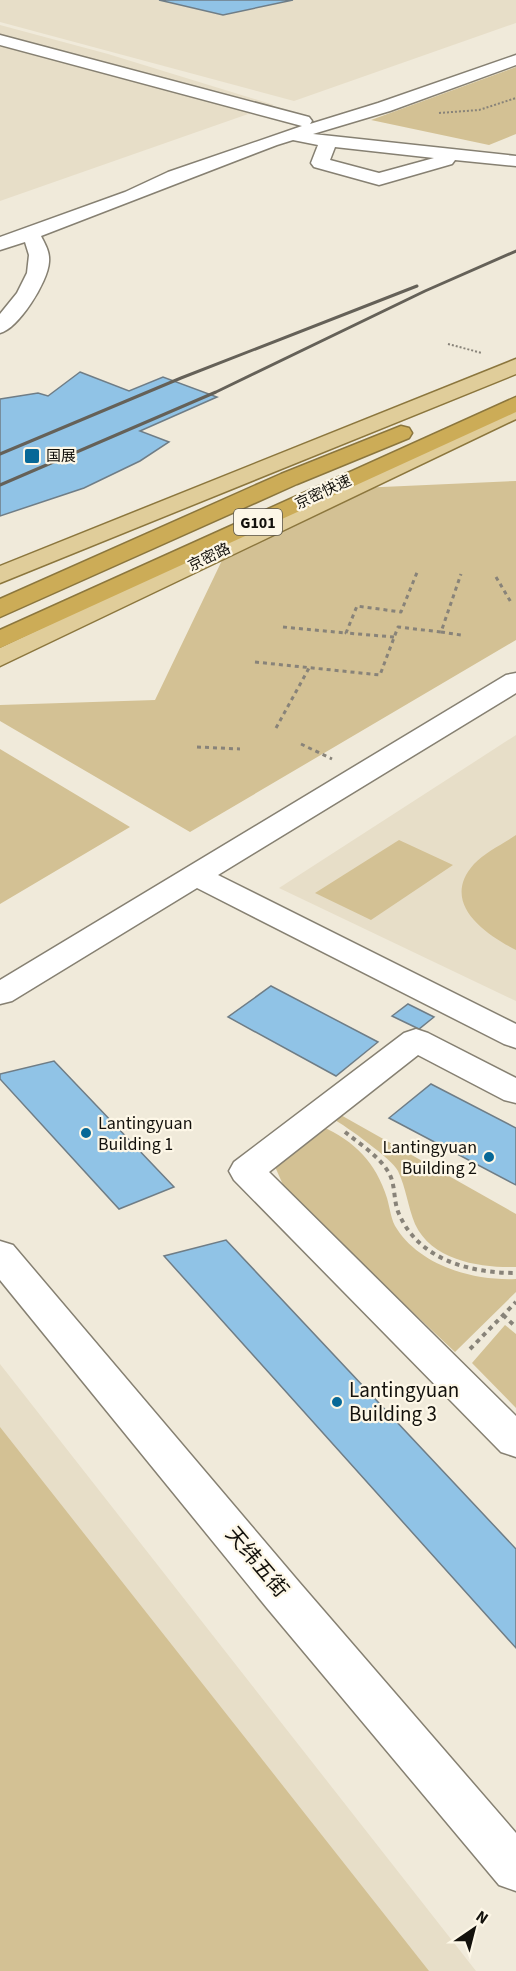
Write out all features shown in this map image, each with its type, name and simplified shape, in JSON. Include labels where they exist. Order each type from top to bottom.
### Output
[{"type":"highway","name":"京密快速","points":[[0,609],[289,479],[516,384]]},
{"type":"highway","name":"京密快速","points":[[0,640],[516,404]]},
{"type":"main road","name":"G101","points":[[0,575],[516,366]]},
{"type":"main road","name":"京密路","points":[[0,658],[516,410]]},
{"type":"street","points":[[0,40],[303,121]]},
{"type":"street","points":[[0,228],[516,48]]},
{"type":"street","points":[[0,244],[132,196],[174,176],[285,137],[384,107],[516,60]]},
{"type":"street","points":[[285,137],[516,161]]},
{"type":"street","points":[[329,141],[321,163],[379,179],[465,155]]},
{"type":"street","points":[[0,327],[15,311],[32,284],[40,256],[30,233]]},
{"type":"street","points":[[0,994],[516,681]]},
{"type":"street","points":[[197,876],[449,1014],[516,1037]]},
{"type":"street","points":[[516,1092],[416,1040],[247,1171],[446,1374],[516,1441]]},
{"type":"street","name":"天纬五街","points":[[0,1254],[516,1869]]},
{"type":"path","points":[[436,113],[479,110],[516,98]]},
{"type":"path","points":[[346,633],[357,606],[401,612],[418,570]]},
{"type":"path","points":[[441,632],[461,574]]},
{"type":"path","points":[[496,577],[512,604]]},
{"type":"path","points":[[283,627],[394,637]]},
{"type":"path","points":[[255,662],[380,675],[398,627],[462,635]]},
{"type":"path","points":[[276,728],[309,668]]},
{"type":"path","points":[[301,744],[338,762]]},
{"type":"path","points":[[197,747],[240,749]]},
{"type":"path","points":[[315,1117],[343,1131],[369,1151],[389,1173],[398,1211],[408,1232],[429,1253],[462,1267],[500,1274],[516,1273]]},
{"type":"path","points":[[446,1374],[516,1302]]},
{"type":"path","points":[[503,1315],[516,1327]]},
{"type":"shaded area","points":[[0,0],[516,0],[516,23],[294,101],[0,22]]},
{"type":"shaded area","points":[[0,25],[108,54],[274,105],[0,201]]},
{"type":"shaded area","points":[[516,67],[516,134],[489,145],[371,120]]},
{"type":"shaded area","points":[[516,481],[516,640],[190,832],[0,721],[0,705],[155,700],[238,527],[315,490]]},
{"type":"shaded area","points":[[516,735],[516,1001],[279,888]]},
{"type":"shaded area","points":[[0,749],[130,827],[0,904]]},
{"type":"shaded area","points":[[516,835],[516,950],[479,925],[470,915],[464,903],[462,891],[465,878],[474,864]]},
{"type":"shaded area","points":[[399,840],[453,865],[371,920],[315,893]]},
{"type":"shaded area","points":[[339,1114],[516,1214],[516,1267],[473,1264],[445,1254],[433,1246],[423,1237],[415,1224],[398,1171],[358,1135],[333,1119]]},
{"type":"shaded area","points":[[321,1126],[344,1139],[363,1154],[382,1185],[395,1226],[407,1242],[420,1253],[434,1262],[466,1274],[516,1279],[516,1292],[455,1352],[287,1194],[273,1162]]},
{"type":"shaded area","points":[[505,1325],[516,1334],[516,1408],[472,1363]]},
{"type":"shaded area","points":[[0,1364],[476,1971],[0,1971]]},
{"type":"shaded area","points":[[0,1427],[429,1971],[0,1971]]},
{"type":"building","points":[[159,0],[293,0],[223,15]]},
{"type":"building","points":[[80,372],[129,391],[163,377],[217,397],[140,431],[169,442],[140,461],[84,488],[0,516],[0,399],[38,393],[48,396]]},
{"type":"building","points":[[271,986],[378,1042],[336,1076],[228,1017]]},
{"type":"building","points":[[408,1004],[434,1017],[419,1029],[392,1016]]},
{"type":"building","name":"Lantingyuan Building 1","points":[[54,1061],[174,1187],[119,1209],[0,1079],[0,1074]]},
{"type":"building","name":"Lantingyuan Building 2","points":[[431,1084],[516,1128],[516,1185],[389,1118]]},
{"type":"building","name":"Lantingyuan Building 3","points":[[226,1240],[516,1549],[516,1648],[164,1256]]},
{"type":"railway","points":[[0,485],[216,392],[425,291],[516,251]]},
{"type":"railway","points":[[0,454],[181,378],[417,286]]},
{"type":"place","name":"国展","points":[[32,456]]},
{"type":"place","name":"Lantingyuan Building 1","points":[[86,1133]]},
{"type":"place","name":"Lantingyuan Building 2","points":[[489,1157]]},
{"type":"place","name":"Lantingyuan Building 3","points":[[337,1402]]}]
